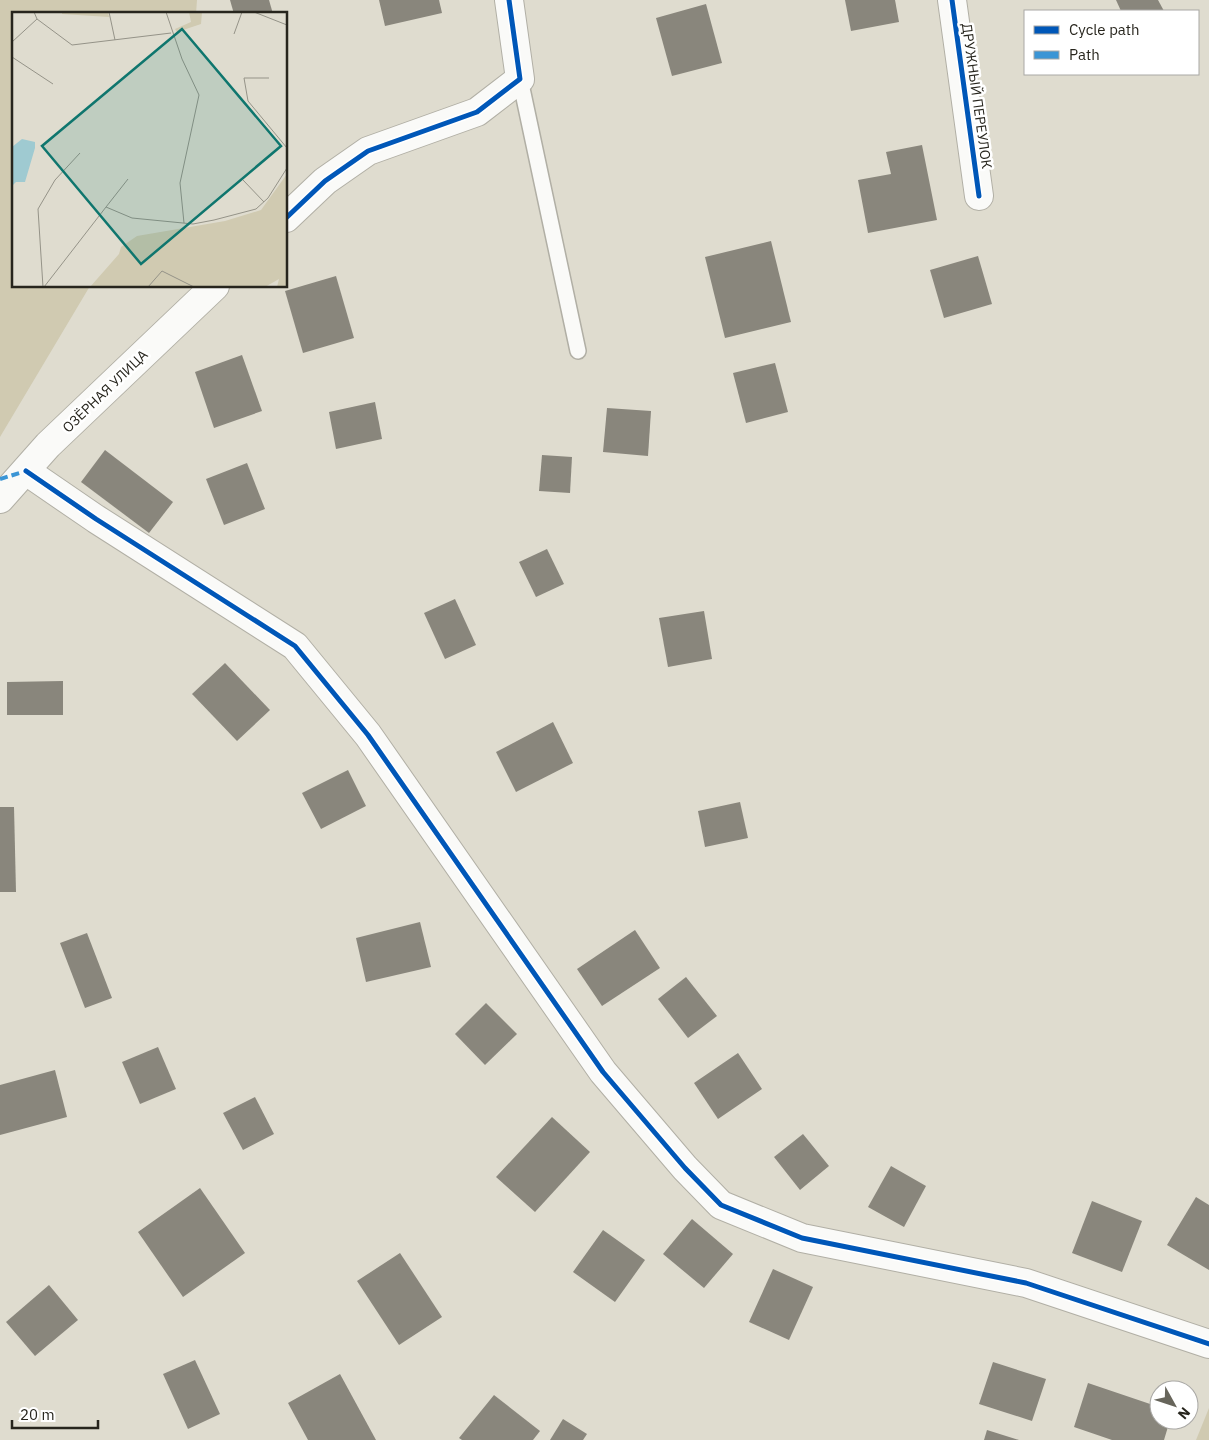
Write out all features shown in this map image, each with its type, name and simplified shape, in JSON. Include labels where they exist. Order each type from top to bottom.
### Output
[{"type":"street","points":[[288,216],[325,181],[368,151],[477,112],[520,79],[509,0]]},
{"type":"street","name":"ДРУЖНЫЙ ПЕРЕУЛОК","points":[[952,0],[980,196]]},
{"type":"street","name":"ОЗЁРНАЯ УЛИЦА","points":[[0,499],[48,445],[213,288]]},
{"type":"street","points":[[26,471],[96,519],[295,646],[368,735],[603,1072],[685,1168],[722,1205],[802,1238],[1026,1283],[1209,1344]]},
{"type":"lane","points":[[520,79],[578,351]]},
{"type":"shaded area","points":[[0,0],[197,0],[196,12],[12,12],[12,288],[89,288],[0,437]]},
{"type":"shaded area","points":[[1209,1408],[1209,1440],[1196,1440]]},
{"type":"building","points":[[230,0],[269,0],[272,12],[233,12]]},
{"type":"building","points":[[379,0],[439,0],[442,13],[385,26]]},
{"type":"building","points":[[845,0],[895,0],[899,22],[851,31]]},
{"type":"building","points":[[1116,0],[1158,0],[1163,10],[1121,10]]},
{"type":"building","points":[[706,4],[722,63],[672,76],[656,18]]},
{"type":"building","points":[[922,145],[937,220],[868,233],[858,180],[891,174],[886,152]]},
{"type":"building","points":[[771,241],[791,322],[725,338],[705,257]]},
{"type":"building","points":[[978,256],[992,304],[944,318],[930,270]]},
{"type":"building","points":[[336,276],[354,338],[303,353],[285,291]]},
{"type":"building","points":[[242,355],[262,411],[214,428],[195,372]]},
{"type":"building","points":[[775,363],[788,412],[746,423],[733,373]]},
{"type":"building","points":[[375,402],[382,439],[336,449],[329,412]]},
{"type":"building","points":[[607,408],[651,411],[648,456],[603,452]]},
{"type":"building","points":[[105,450],[173,502],[149,533],[81,482]]},
{"type":"building","points":[[542,455],[572,457],[570,493],[539,491]]},
{"type":"building","points":[[247,463],[265,509],[224,525],[206,479]]},
{"type":"building","points":[[547,549],[564,584],[536,597],[519,562]]},
{"type":"building","points":[[455,599],[476,645],[445,659],[424,613]]},
{"type":"building","points":[[704,611],[712,659],[668,667],[659,618]]},
{"type":"building","points":[[225,663],[270,710],[237,741],[192,694]]},
{"type":"building","points":[[63,681],[63,715],[7,715],[7,682]]},
{"type":"building","points":[[553,722],[573,763],[516,792],[496,752]]},
{"type":"building","points":[[348,770],[366,806],[321,829],[302,793]]},
{"type":"building","points":[[740,802],[748,838],[705,847],[698,811]]},
{"type":"building","points":[[0,807],[14,807],[16,892],[0,892]]},
{"type":"building","points":[[420,922],[431,967],[366,982],[356,938]]},
{"type":"building","points":[[635,930],[660,968],[602,1006],[577,969]]},
{"type":"building","points":[[87,933],[112,998],[85,1008],[60,943]]},
{"type":"building","points":[[686,977],[717,1016],[688,1038],[658,999]]},
{"type":"building","points":[[486,1003],[517,1034],[485,1065],[455,1034]]},
{"type":"building","points":[[158,1047],[176,1089],[140,1104],[122,1062]]},
{"type":"building","points":[[738,1053],[762,1089],[718,1119],[694,1083]]},
{"type":"building","points":[[55,1070],[67,1117],[0,1135],[0,1085]]},
{"type":"building","points":[[255,1097],[274,1134],[243,1150],[223,1113]]},
{"type":"building","points":[[552,1117],[590,1152],[535,1212],[496,1177]]},
{"type":"building","points":[[803,1134],[829,1166],[800,1190],[774,1157]]},
{"type":"building","points":[[891,1166],[926,1186],[904,1227],[868,1207]]},
{"type":"building","points":[[200,1188],[245,1253],[183,1297],[138,1232]]},
{"type":"building","points":[[1196,1197],[1209,1205],[1209,1270],[1167,1245]]},
{"type":"building","points":[[1092,1201],[1142,1221],[1122,1272],[1072,1253]]},
{"type":"building","points":[[692,1219],[733,1254],[704,1288],[663,1254]]},
{"type":"building","points":[[603,1230],[645,1260],[615,1302],[573,1272]]},
{"type":"building","points":[[400,1253],[442,1317],[399,1345],[357,1281]]},
{"type":"building","points":[[773,1269],[813,1287],[789,1340],[749,1322]]},
{"type":"building","points":[[49,1285],[78,1320],[35,1356],[6,1322]]},
{"type":"building","points":[[195,1360],[220,1414],[188,1429],[163,1374]]},
{"type":"building","points":[[993,1362],[1046,1379],[1032,1421],[979,1404]]},
{"type":"building","points":[[340,1374],[376,1440],[308,1440],[288,1403]]},
{"type":"building","points":[[1088,1383],[1149,1404],[1149,1430],[1167,1430],[1164,1440],[1112,1440],[1074,1427]]},
{"type":"building","points":[[494,1395],[540,1431],[533,1440],[462,1440],[459,1438]]},
{"type":"building","points":[[563,1419],[587,1434],[583,1440],[550,1440]]},
{"type":"building","points":[[987,1430],[1019,1440],[984,1440]]},
{"type":"marked path","points":[[0,479],[26,471]]},
{"type":"cycle path","points":[[288,216],[325,181],[368,151],[477,112],[520,79],[509,0]]},
{"type":"cycle path","points":[[952,0],[979,196]]},
{"type":"cycle path","points":[[26,471],[96,519],[295,646],[368,735],[603,1072],[685,1168],[721,1205],[802,1238],[1026,1283],[1209,1344]]}]
